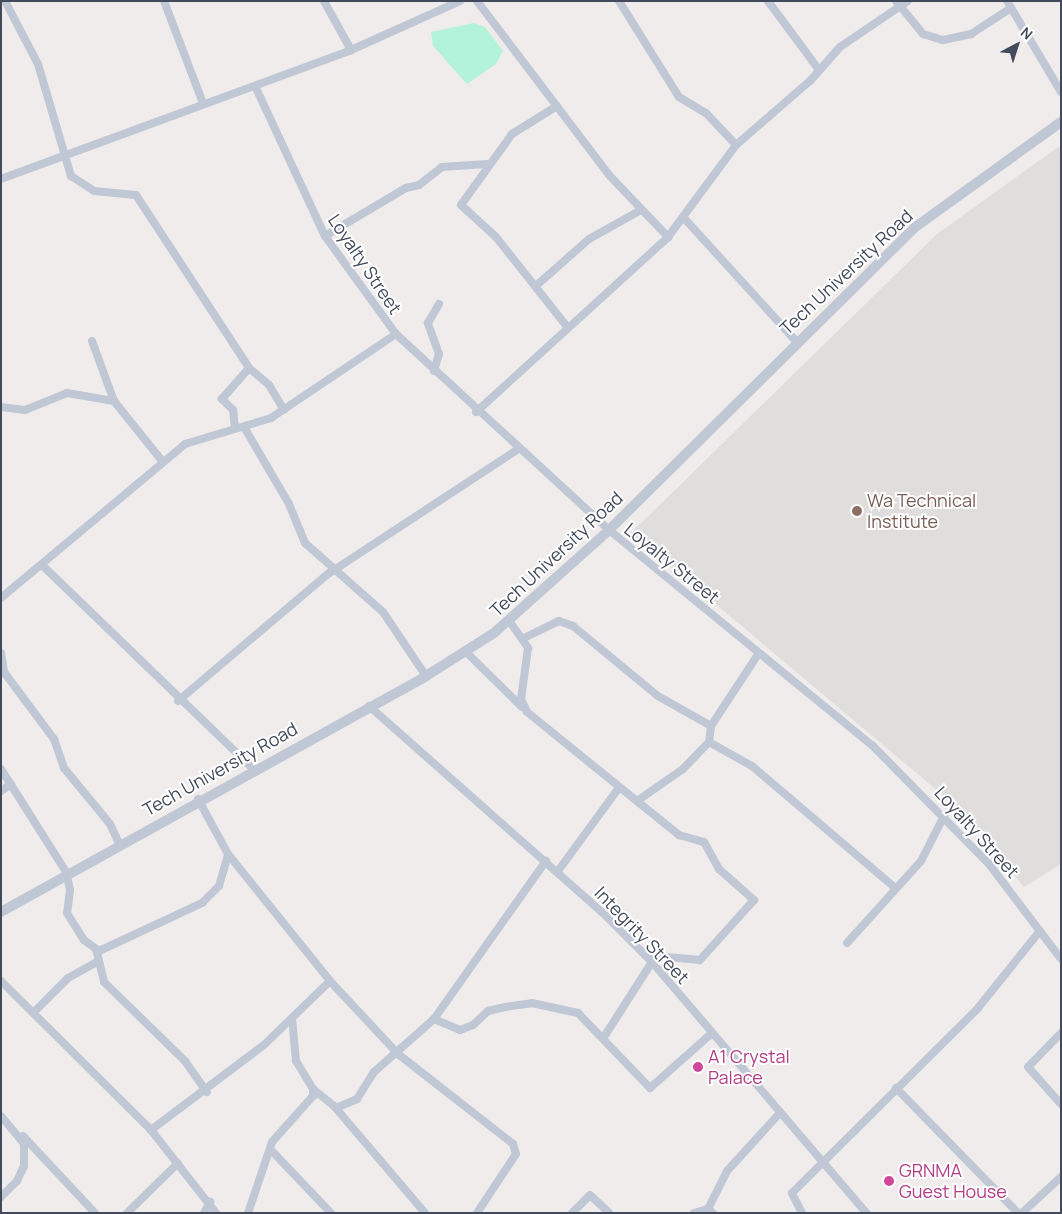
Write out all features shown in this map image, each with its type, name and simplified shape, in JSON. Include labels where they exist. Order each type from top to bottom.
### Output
[{"type":"street","points":[[6,1],[38,64],[71,176],[79,184],[94,191],[136,195],[249,368],[268,385],[284,410]]},
{"type":"street","points":[[164,1],[203,103]]},
{"type":"street","points":[[324,1],[351,50]]},
{"type":"street","points":[[1,178],[351,50],[460,1]]},
{"type":"street","points":[[477,1],[639,211],[668,236]]},
{"type":"street","points":[[619,1],[679,97],[706,114],[736,146]]},
{"type":"street","points":[[768,1],[819,70]]},
{"type":"street","points":[[476,412],[668,236],[684,218],[736,146],[819,70],[840,47],[898,4],[908,1]]},
{"type":"street","points":[[898,4],[923,34],[943,40],[971,34],[1009,4],[1061,92]]},
{"type":"street","name":"Loyalty Street","points":[[255,86],[325,236],[396,334],[476,412],[609,530],[873,746],[944,816],[989,864],[1061,959]]},
{"type":"street","points":[[557,106],[522,126],[487,164],[461,204],[537,285],[568,328]]},
{"type":"street","name":"Tech University Road","points":[[1,912],[118,843],[426,676],[510,622],[609,530],[796,341],[914,228],[1061,122]]},
{"type":"street","points":[[325,236],[406,188],[419,185],[442,167],[487,164]]},
{"type":"street","points":[[537,285],[589,239],[639,211]]},
{"type":"street","points":[[684,218],[796,341]]},
{"type":"street","points":[[434,371],[439,354],[428,323],[439,304]]},
{"type":"street","points":[[1,598],[162,461],[186,444],[234,428],[244,428],[284,410],[396,334]]},
{"type":"street","points":[[92,340],[114,401],[162,461]]},
{"type":"street","points":[[234,428],[233,410],[222,400],[249,368]]},
{"type":"street","points":[[1,407],[25,410],[67,393],[114,401]]},
{"type":"street","points":[[244,428],[289,504],[305,544],[336,569],[383,612],[426,676]]},
{"type":"street","points":[[178,701],[336,569],[518,449]]},
{"type":"street","points":[[42,565],[178,701],[253,770]]},
{"type":"street","points":[[524,638],[559,621],[573,626],[658,696],[711,726]]},
{"type":"street","points":[[510,622],[524,638],[528,655],[520,698],[527,712]]},
{"type":"street","points":[[466,652],[527,712],[618,789],[637,801],[679,835],[704,842],[719,869],[754,900],[700,960],[645,955]]},
{"type":"street","points":[[1,653],[4,672],[54,739],[64,768],[110,824],[118,843]]},
{"type":"street","points":[[637,801],[684,769],[709,742],[711,726],[759,653]]},
{"type":"street","name":"Integrity Street","points":[[369,706],[558,871],[652,962],[866,1213]]},
{"type":"street","points":[[709,742],[752,766],[894,887]]},
{"type":"street","points":[[1,769],[66,872],[70,890],[67,913],[96,949],[104,982],[185,1061],[207,1092]]},
{"type":"street","points":[[1,791],[11,784]]},
{"type":"street","points":[[558,871],[618,789]]},
{"type":"street","points":[[198,799],[228,854],[330,981],[398,1054],[513,1144],[516,1154],[477,1213]]},
{"type":"street","points":[[847,943],[894,887],[921,861],[944,816]]},
{"type":"street","points":[[96,949],[147,932],[202,903],[219,886],[228,854]]},
{"type":"street","points":[[336,1108],[357,1099],[374,1072],[398,1054],[434,1019],[470,962],[546,861]]},
{"type":"street","points":[[802,1213],[792,1193],[822,1161],[978,1008],[1040,931]]},
{"type":"street","points":[[33,1013],[63,983],[99,960]]},
{"type":"street","points":[[604,1037],[652,962]]},
{"type":"street","points":[[1,981],[151,1130],[210,1202],[216,1213]]},
{"type":"street","points":[[151,1130],[207,1092],[292,1018],[330,981]]},
{"type":"street","points":[[434,1019],[460,1030],[473,1025],[488,1011],[532,1003],[578,1013],[604,1037],[650,1088],[712,1033]]},
{"type":"street","points":[[292,1018],[296,1061],[314,1089],[336,1108],[425,1213]]},
{"type":"street","points":[[1061,1034],[1028,1067],[1061,1104]]},
{"type":"street","points":[[896,1088],[1020,1213],[1061,1177]]},
{"type":"street","points":[[248,1213],[270,1149],[313,1096],[314,1089]]},
{"type":"street","points":[[694,1213],[711,1211],[727,1171],[780,1113]]},
{"type":"street","points":[[1,1116],[23,1136],[95,1213]]},
{"type":"street","points":[[1,1197],[17,1181],[24,1166],[23,1136]]},
{"type":"street","points":[[270,1149],[331,1213]]},
{"type":"street","points":[[127,1213],[178,1162]]},
{"type":"street","points":[[572,1213],[590,1194],[609,1213]]},
{"type":"street","points":[[204,1213],[210,1202]]},
{"type":"shaded area","name":"Wa Technical Institute","points":[[1061,145],[1061,864],[1024,887],[964,813],[631,533],[937,234]]},
{"type":"green space","points":[[474,23],[485,27],[503,51],[496,64],[467,84],[433,46],[431,32]]},
{"type":"place","name":"Wa Technical Institute","points":[[857,511]]},
{"type":"place","name":"A1 Crystal Palace","points":[[698,1067]]},
{"type":"place","name":"GRNMA Guest House","points":[[889,1181]]}]
